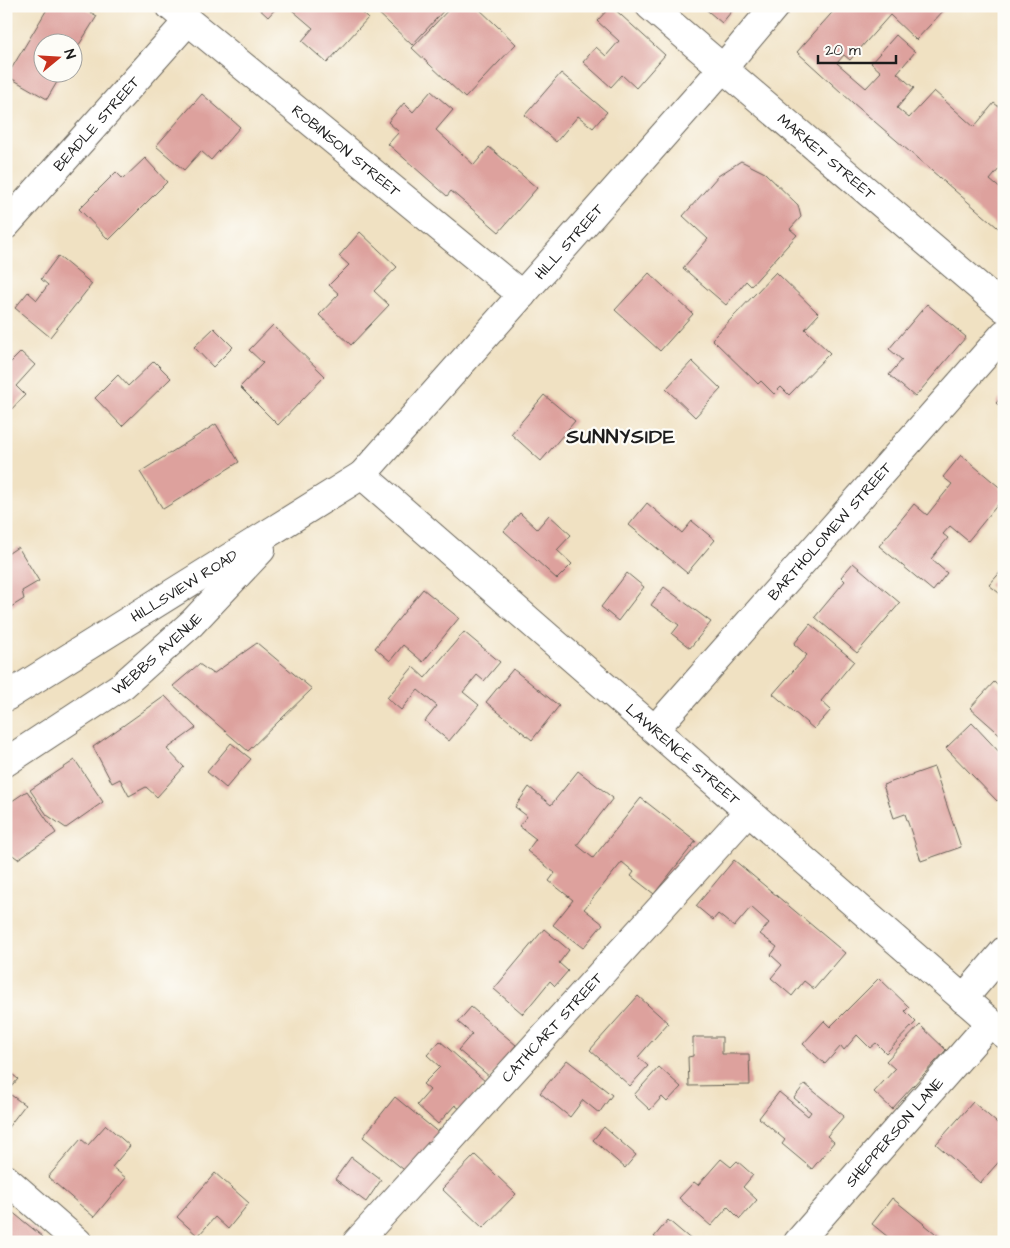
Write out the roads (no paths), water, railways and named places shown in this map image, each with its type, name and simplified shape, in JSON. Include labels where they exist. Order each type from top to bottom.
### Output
[{"type":"street","name":"MARKET STREET","points":[[650,6],[1004,308]]},
{"type":"street","name":"HILL STREET","points":[[362,475],[723,68],[775,6]]},
{"type":"street","name":"BEADLE STREET","points":[[6,225],[179,14]]},
{"type":"street","name":"ROBINSON STREET","points":[[179,14],[522,295]]},
{"type":"street","name":"BARTHOLOMEW STREET","points":[[655,730],[1004,334]]},
{"type":"street","name":"HILLSVIEW ROAD","points":[[6,697],[362,475]]},
{"type":"street","name":"LAWRENCE STREET","points":[[362,475],[997,1028]]},
{"type":"street","name":"WEBBS AVENUE","points":[[6,762],[123,685],[192,623],[288,521]]},
{"type":"street","name":"CATHCART STREET","points":[[357,1242],[748,812]]},
{"type":"street","points":[[963,999],[1004,951]]},
{"type":"street","name":"SHEPPERSON LANE","points":[[798,1242],[997,1028]]},
{"type":"street","points":[[6,1179],[78,1242]]},
{"type":"district","name":"SUNNYSIDE","points":[[621,436]]}]
